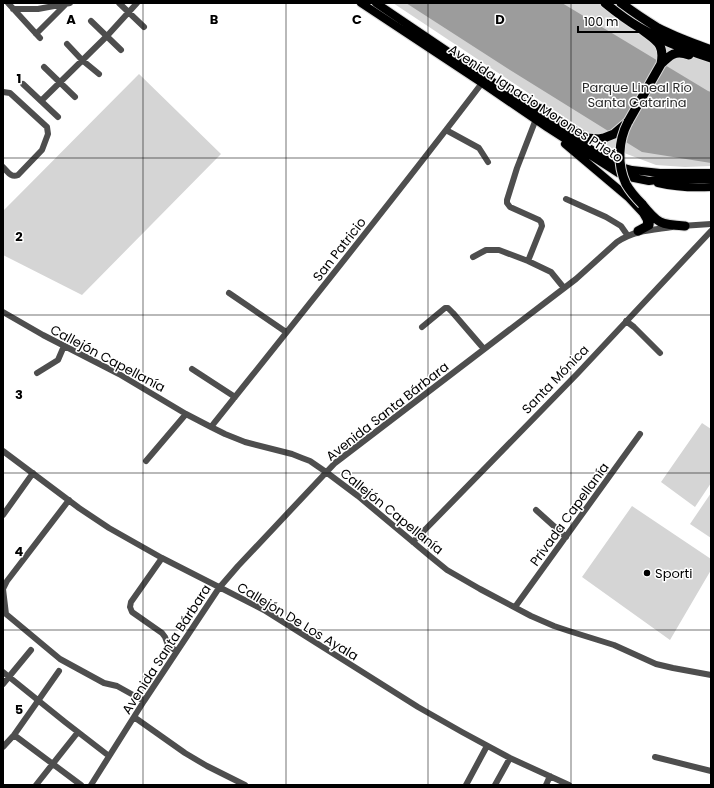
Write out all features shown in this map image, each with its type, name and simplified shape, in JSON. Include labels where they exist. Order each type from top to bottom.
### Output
[{"type":"highway","points":[[605,3],[641,28],[687,50],[711,58]]},
{"type":"highway","points":[[621,3],[658,28],[711,50]]},
{"type":"highway","points":[[641,28],[660,46],[662,50],[661,65]]},
{"type":"highway","points":[[685,226],[660,223],[650,215],[626,183],[621,170],[620,147],[628,122],[661,65],[668,57],[672,54],[680,53],[711,63]]},
{"type":"highway","points":[[524,103],[541,109],[587,138],[604,138],[614,134],[628,122]]},
{"type":"highway","points":[[642,229],[649,224],[650,215]]},
{"type":"main road","name":"Avenida Ignacio Morones Prieto","points":[[361,3],[618,173],[649,181],[665,179],[711,179]]},
{"type":"main road","name":"Avenida Ignacio Morones Prieto","points":[[376,3],[595,152],[621,168],[660,173],[711,173]]},
{"type":"main road","points":[[548,128],[575,153],[629,198],[644,213],[648,222],[642,229]]},
{"type":"main road","points":[[682,174],[694,169],[711,168]]},
{"type":"main road","points":[[649,181],[669,185],[700,188],[711,186]]},
{"type":"street","points":[[8,3],[38,36],[68,4]]},
{"type":"street","points":[[119,3],[144,27]]},
{"type":"street","points":[[41,101],[107,36],[137,3]]},
{"type":"street","points":[[13,9],[38,10],[68,4]]},
{"type":"street","points":[[91,21],[121,50]]},
{"type":"street","points":[[67,44],[82,60],[99,74]]},
{"type":"street","points":[[44,66],[76,97]]},
{"type":"street","name":"San Patricio","points":[[211,427],[482,83]]},
{"type":"street","points":[[23,84],[58,117]]},
{"type":"street","points":[[3,92],[10,93],[47,127],[48,130],[42,150],[18,175],[12,176],[3,167]]},
{"type":"street","points":[[528,261],[542,226],[541,222],[508,205],[507,200],[516,168],[536,119]]},
{"type":"street","points":[[446,130],[479,148],[488,162]]},
{"type":"street","points":[[566,199],[606,217],[621,226],[628,236]]},
{"type":"street","name":"Avenida Santa Bárbara","points":[[91,785],[176,651],[219,588],[335,463],[564,288],[617,242],[642,229],[711,224]]},
{"type":"street","name":"Santa Mónica","points":[[413,542],[577,374],[711,231]]},
{"type":"street","points":[[473,257],[486,250],[499,250],[552,272],[564,288]]},
{"type":"street","points":[[229,293],[286,332]]},
{"type":"street","points":[[422,327],[445,308],[447,308],[484,349]]},
{"type":"street","name":"Callejón Capellanía","points":[[3,312],[64,346],[119,374],[186,414],[225,434],[245,442],[302,458],[326,472],[375,510],[447,570],[532,616],[554,626],[614,645],[656,664],[711,675]]},
{"type":"street","points":[[626,321],[660,353]]},
{"type":"street","points":[[37,373],[58,360],[64,346]]},
{"type":"street","points":[[192,369],[235,397]]},
{"type":"street","points":[[146,461],[186,414]]},
{"type":"street","name":"Privada Capellanía","points":[[515,607],[640,434]]},
{"type":"street","name":"Callejón De Los Ayala","points":[[3,451],[109,528],[162,558],[270,614],[418,707],[487,746],[569,785]]},
{"type":"street","points":[[3,515],[33,473]]},
{"type":"street","points":[[69,500],[7,581],[3,589],[6,614],[60,659],[104,683],[117,686],[144,701]]},
{"type":"street","points":[[536,510],[566,537]]},
{"type":"street","points":[[162,558],[131,602],[130,607],[132,612],[162,633],[168,645],[176,651]]},
{"type":"street","points":[[3,684],[6,674],[31,650]]},
{"type":"street","points":[[3,747],[14,735],[59,671]]},
{"type":"street","points":[[6,674],[109,756]]},
{"type":"street","points":[[134,717],[185,753],[245,785]]},
{"type":"street","points":[[36,785],[78,732]]},
{"type":"street","points":[[14,735],[81,785]]},
{"type":"street","points":[[466,785],[487,746]]},
{"type":"street","points":[[654,756],[711,771]]},
{"type":"street","points":[[495,785],[510,758]]},
{"type":"street","points":[[546,785],[550,776]]},
{"type":"green space","name":"Parque Lineal Río Santa Catarina","points":[[393,3],[602,3],[711,62],[711,166],[685,167],[656,165],[611,148]]},
{"type":"green space","points":[[139,74],[221,154],[82,295],[3,255],[3,211]]},
{"type":"green space","points":[[702,423],[711,429],[711,483],[695,507],[661,482]]},
{"type":"green space","points":[[711,493],[711,538],[690,524]]},
{"type":"green space","name":"Sporti","points":[[632,506],[711,559],[711,570],[670,640],[582,577]]},
{"type":"shaded area","name":"Parque Lineal Río Santa Catarina","points":[[406,3],[562,3],[711,92],[711,163],[642,152]]},
{"type":"place","name":"Sporti","points":[[647,573]]}]
